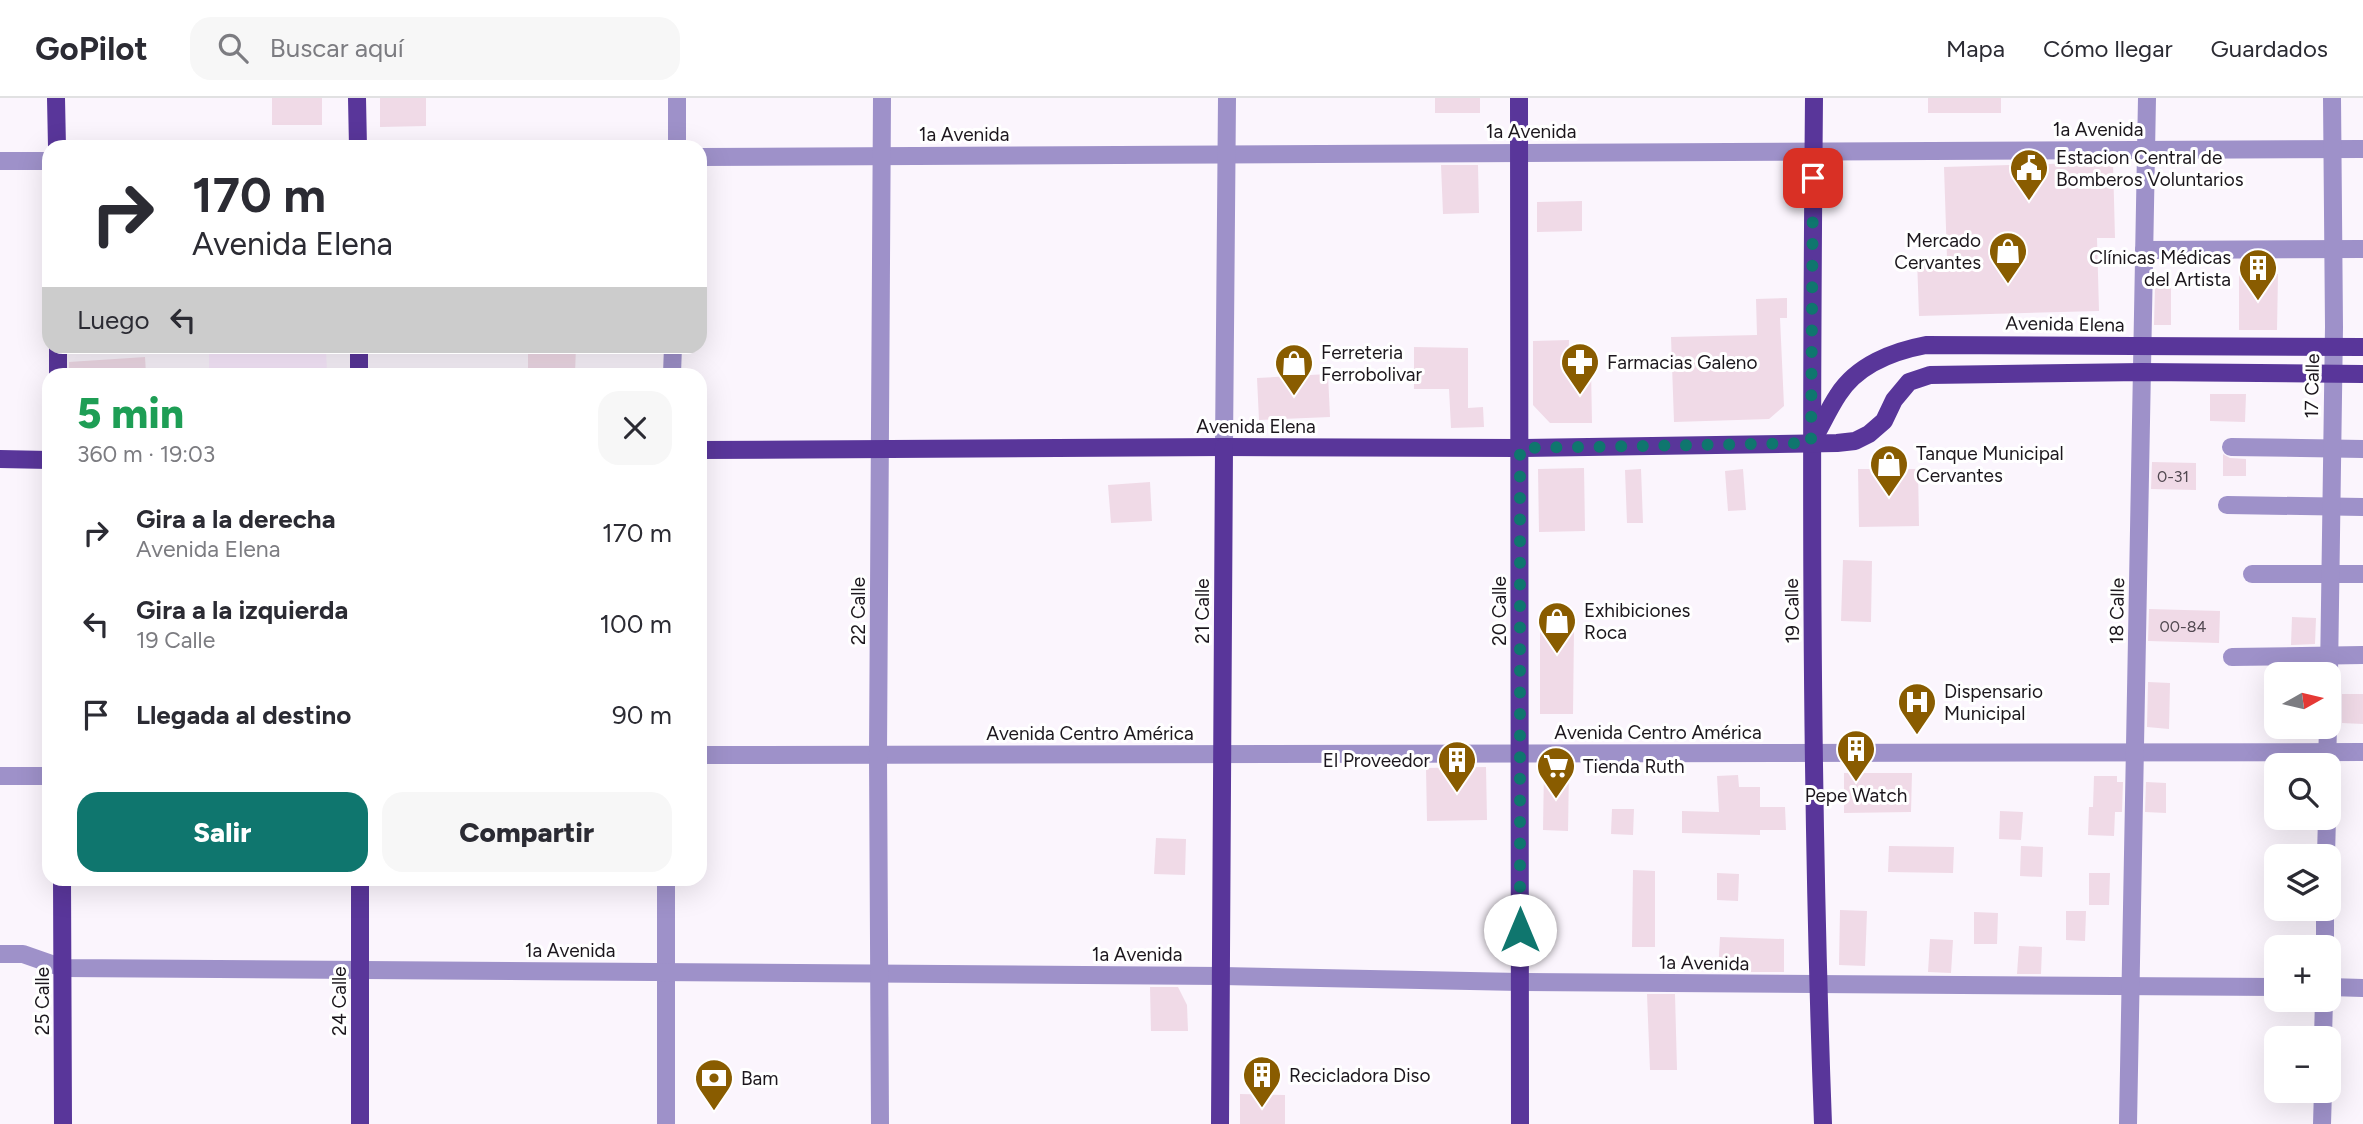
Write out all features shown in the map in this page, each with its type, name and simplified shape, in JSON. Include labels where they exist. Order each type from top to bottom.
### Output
[{"type":"main road","points":[[56,98],[57,140]]},
{"type":"main road","points":[[357,98],[358,140]]},
{"type":"main road","name":"20 Calle","points":[[1519,98],[1520,1124]]},
{"type":"main road","name":"19 Calle","points":[[1814,98],[1811,443],[1818,985],[1823,1124]]},
{"type":"main road","name":"Avenida Elena","points":[[1811,443],[1839,394],[1852,379],[1884,357],[1926,345],[2363,347]]},
{"type":"main road","name":"Avenida Elena","points":[[707,450],[1520,448],[1855,441],[1869,434],[1884,421],[1894,400],[1909,382],[1930,375],[2142,372],[2363,374]]},
{"type":"main road","name":"21 Calle","points":[[1220,1124],[1224,447]]},
{"type":"main road","points":[[0,459],[42,460]]},
{"type":"main road","name":"25 Calle","points":[[62,886],[63,1124]]},
{"type":"main road","name":"24 Calle","points":[[360,886],[360,1124]]},
{"type":"street","points":[[677,98],[677,140]]},
{"type":"street","name":"22 Calle","points":[[880,1124],[878,755],[882,98]]},
{"type":"street","name":"21 Calle","points":[[1224,447],[1227,98]]},
{"type":"street","name":"18 Calle","points":[[2128,1124],[2147,98]]},
{"type":"street","name":"17 Calle","points":[[2329,662],[2333,374],[2332,98]]},
{"type":"street","name":"1a Avenida","points":[[707,158],[2363,149]]},
{"type":"street","points":[[0,161],[42,160]]},
{"type":"street","points":[[2144,250],[2363,249]]},
{"type":"street","points":[[2231,447],[2363,449]]},
{"type":"street","points":[[2227,505],[2363,507]]},
{"type":"street","points":[[2252,573],[2363,574]]},
{"type":"street","points":[[2232,657],[2363,655]]},
{"type":"street","name":"Avenida Centro América","points":[[2341,756],[2363,752]]},
{"type":"street","name":"Avenida Centro América","points":[[707,755],[2135,753],[2264,757]]},
{"type":"street","points":[[0,776],[42,776]]},
{"type":"street","points":[[666,886],[666,1124]]},
{"type":"street","name":"1a Avenida","points":[[0,954],[23,954],[63,968],[2264,987]]},
{"type":"street","points":[[2341,988],[2363,988]]},
{"type":"street","points":[[2322,1124],[2323,1103]]},
{"type":"shaded area","points":[[209,354],[326,354],[327,368],[209,368]]},
{"type":"building","points":[[272,98],[322,98],[322,125],[272,125]]},
{"type":"building","points":[[380,98],[426,98],[426,126],[380,127]]},
{"type":"building","points":[[1435,98],[1480,98],[1480,113],[1435,113]]},
{"type":"building","points":[[1928,98],[2001,98],[2001,113],[1928,113]]},
{"type":"building","points":[[2113,162],[2115,238],[2097,238],[2099,311],[1919,316],[1917,259],[1947,258],[1944,167]]},
{"type":"building","points":[[1441,165],[1478,165],[1479,213],[1443,214]]},
{"type":"building","points":[[1582,201],[1582,231],[1537,232],[1537,202]]},
{"type":"building","name":"Clínicas Médicas del Artista","points":[[2239,274],[2278,274],[2277,330],[2239,330]]},
{"type":"building","points":[[2155,287],[2171,287],[2171,325],[2154,325]]},
{"type":"building","points":[[1787,298],[1787,318],[1780,318],[1784,406],[1769,419],[1674,422],[1671,337],[1757,335],[1756,299]]},
{"type":"building","points":[[1569,340],[1568,369],[1591,368],[1592,423],[1550,423],[1533,405],[1533,341]]},
{"type":"building","points":[[1414,347],[1468,348],[1468,408],[1483,407],[1484,427],[1451,428],[1449,389],[1414,389]]},
{"type":"building","points":[[528,354],[576,354],[575,368],[528,368]]},
{"type":"building","points":[[145,357],[146,368],[69,368],[69,362]]},
{"type":"building","name":"Ferreteria Ferrobolivar","points":[[1328,374],[1330,417],[1259,420],[1257,378]]},
{"type":"building","points":[[2210,394],[2246,394],[2245,422],[2210,421]]},
{"type":"building","points":[[2223,454],[2230,458],[2246,459],[2246,476],[2223,476]]},
{"type":"building","points":[[2152,462],[2196,463],[2196,490],[2151,489]]},
{"type":"building","points":[[1584,468],[1585,531],[1539,532],[1538,469]]},
{"type":"building","points":[[1641,469],[1643,523],[1627,523],[1625,470]]},
{"type":"building","points":[[1743,469],[1746,510],[1728,511],[1725,471]]},
{"type":"building","name":"Tanque Municipal Cervantes","points":[[1858,469],[1918,469],[1919,526],[1859,527]]},
{"type":"building","points":[[1150,482],[1152,521],[1111,523],[1108,485]]},
{"type":"building","points":[[1843,560],[1872,561],[1871,622],[1841,621]]},
{"type":"building","points":[[2149,609],[2220,611],[2219,643],[2148,641]]},
{"type":"building","points":[[2292,617],[2316,618],[2315,644],[2291,645]]},
{"type":"building","name":"Exhibiciones Roca","points":[[1540,627],[1574,628],[1573,714],[1540,714]]},
{"type":"building","points":[[2148,682],[2170,683],[2169,729],[2147,727]]},
{"type":"building","points":[[2342,694],[2363,694],[2363,724],[2342,723]]},
{"type":"building","name":"El Proveedor","points":[[1486,767],[1487,820],[1427,821],[1426,768]]},
{"type":"building","points":[[1544,768],[1569,768],[1568,831],[1543,830]]},
{"type":"building","points":[[1844,773],[1912,773],[1911,812],[1844,813]]},
{"type":"building","points":[[1738,775],[1739,787],[1760,787],[1760,807],[1785,807],[1786,830],[1760,830],[1760,835],[1682,833],[1682,811],[1719,812],[1717,776]]},
{"type":"building","points":[[2094,776],[2117,776],[2117,782],[2123,782],[2122,812],[2115,812],[2114,836],[2088,835],[2089,807],[2093,807]]},
{"type":"building","points":[[2146,782],[2166,783],[2166,813],[2145,812]]},
{"type":"building","points":[[1612,809],[1634,809],[1633,835],[1611,834]]},
{"type":"building","points":[[2000,811],[2023,812],[2021,840],[1999,839]]},
{"type":"building","points":[[1156,838],[1186,839],[1185,875],[1154,874]]},
{"type":"building","points":[[1889,846],[1954,847],[1953,873],[1888,872]]},
{"type":"building","points":[[2021,846],[2043,847],[2042,877],[2020,876]]},
{"type":"building","points":[[1633,870],[1655,871],[1655,947],[1632,947]]},
{"type":"building","points":[[1717,873],[1739,874],[1738,901],[1717,900]]},
{"type":"building","points":[[2089,873],[2110,873],[2109,905],[2089,905]]},
{"type":"building","points":[[1840,910],[1867,911],[1865,966],[1839,965]]},
{"type":"building","points":[[2066,911],[2086,911],[2085,941],[2066,940]]},
{"type":"building","points":[[1974,912],[1998,913],[1997,944],[1974,944]]},
{"type":"building","points":[[1720,937],[1784,939],[1784,972],[1718,972]]},
{"type":"building","points":[[1930,939],[1953,940],[1951,973],[1928,972]]},
{"type":"building","points":[[2019,946],[2042,947],[2041,974],[2017,974]]},
{"type":"building","points":[[1150,987],[1178,987],[1187,1005],[1188,1031],[1151,1031]]},
{"type":"building","points":[[1647,994],[1675,994],[1677,1070],[1650,1070]]},
{"type":"building","name":"Recicladora Diso","points":[[1240,1094],[1285,1095],[1285,1124],[1240,1124]]},
{"type":"place","name":"Estacion Central de Bomberos Voluntarios","points":[[2029,202]]},
{"type":"place","name":"Mercado Cervantes","points":[[2008,285]]},
{"type":"place","name":"Clínicas Médicas del Artista","points":[[2258,302]]},
{"type":"place","name":"Farmacias Galeno","points":[[1580,396]]},
{"type":"place","name":"Ferreteria Ferrobolivar","points":[[1294,397]]},
{"type":"place","name":"Tanque Municipal Cervantes","points":[[1889,498]]},
{"type":"place","name":"Exhibiciones Roca","points":[[1557,655]]},
{"type":"place","name":"Dispensario Municipal","points":[[1917,736]]},
{"type":"place","name":"Pepe Watch","points":[[1856,783]]},
{"type":"place","name":"El Proveedor","points":[[1457,794]]},
{"type":"place","name":"Tienda Ruth","points":[[1556,800]]},
{"type":"place","name":"Recicladora Diso","points":[[1262,1109]]},
{"type":"place","name":"Bam","points":[[714,1112]]},
{"type":"route","points":[[1520,930],[1520,448],[1811,443],[1813,178]]}]
